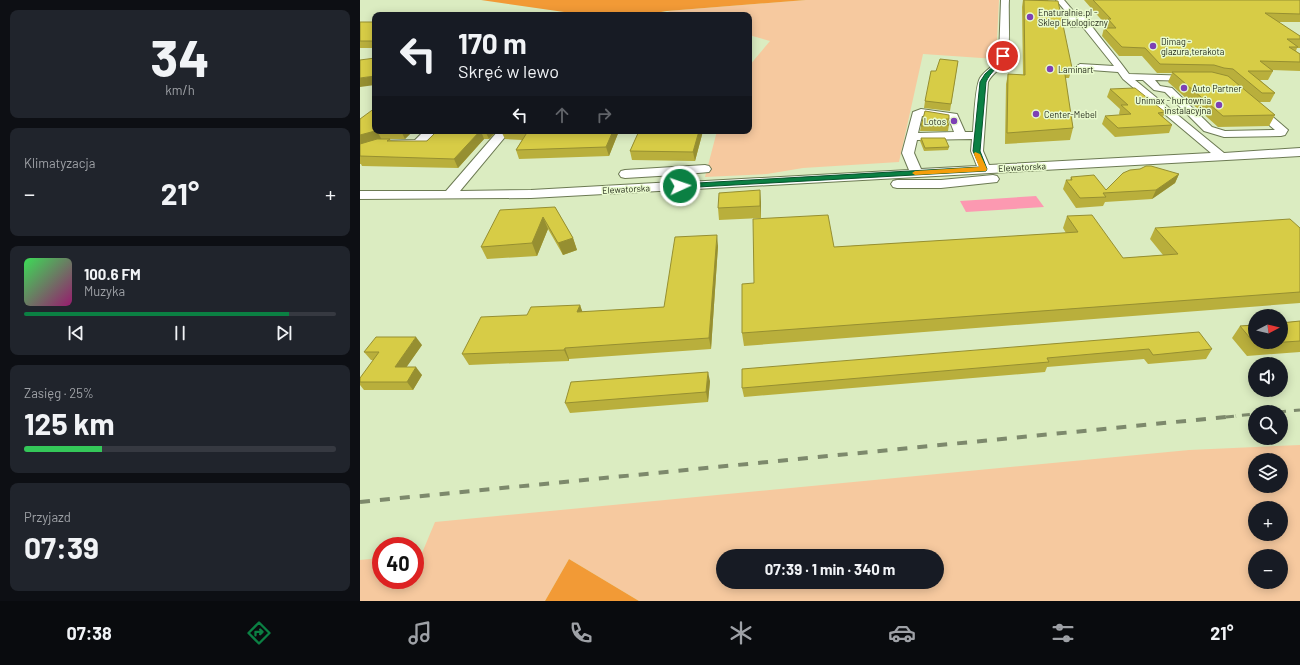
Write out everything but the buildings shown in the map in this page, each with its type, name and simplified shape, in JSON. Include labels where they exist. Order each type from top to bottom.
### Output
[{"type":"street","points":[[984,169],[977,154],[984,80],[986,75],[1001,62],[1003,56],[1005,0]]},
{"type":"street","points":[[1060,0],[1070,13],[1074,25],[1085,25]]},
{"type":"street","points":[[1079,14],[1085,25],[1116,62],[1123,73],[1167,112],[1221,156]]},
{"type":"street","points":[[1080,67],[1146,77],[1202,78]]},
{"type":"street","points":[[1146,77],[1157,88],[1168,90],[1208,129],[1224,134],[1281,133],[1282,130],[1248,101]]},
{"type":"street","points":[[1167,112],[1189,110]]},
{"type":"street","points":[[916,173],[908,153],[917,114],[921,112],[953,116],[961,135]]},
{"type":"street","points":[[1196,136],[1216,132]]},
{"type":"street","points":[[360,150],[382,144],[418,143],[428,134]]},
{"type":"street","points":[[449,195],[501,134]]},
{"type":"street","points":[[1268,134],[1295,152]]},
{"type":"street","points":[[912,137],[978,135]]},
{"type":"street","name":"Elewatorska","points":[[360,195],[531,194],[1295,152]]},
{"type":"street","points":[[624,174],[705,169]]},
{"type":"street","points":[[680,186],[681,171]]},
{"type":"street","points":[[897,184],[941,184],[1041,175]]},
{"type":"shaded area","points":[[481,0],[806,0],[661,12],[564,12]]},
{"type":"shaded area","points":[[806,0],[999,0],[996,59],[923,54],[899,162],[803,168],[767,174],[705,177],[716,134],[752,134],[752,62],[770,41],[752,36],[752,12],[667,11]]},
{"type":"shaded area","points":[[1036,196],[1044,207],[966,212],[960,201]]},
{"type":"shaded area","points":[[1300,445],[1300,601],[639,601],[569,559],[545,601],[360,601],[360,560],[372,559],[372,589],[424,589],[424,548],[435,522],[1189,450]]},
{"type":"shaded area","points":[[569,559],[639,601],[545,601]]},
{"type":"railway","points":[[1288,411],[1300,410]]},
{"type":"railway","points":[[1229,417],[1248,415]]},
{"type":"railway","points":[[1229,417],[1236,416]]},
{"type":"railway","points":[[360,502],[1229,417]]},
{"type":"slow traffic","points":[[915,173],[984,169],[977,154]]},
{"type":"place","name":"Enaturalnie.pl - Sklep Ekologiczny","points":[[1030,17]]},
{"type":"place","name":"Dimag - glazura,terakota","points":[[1153,46]]},
{"type":"place","name":"Laminart","points":[[1050,69]]},
{"type":"place","name":"Auto Partner","points":[[1184,88]]},
{"type":"place","name":"Unimax - hurtownia instalacyjna","points":[[1219,105]]},
{"type":"place","name":"Center-Mebel","points":[[1036,114]]},
{"type":"place","name":"Lotos","points":[[954,121]]},
{"type":"route","points":[[680,186],[984,169],[977,154],[983,82],[986,75],[998,65],[1003,56]]}]
